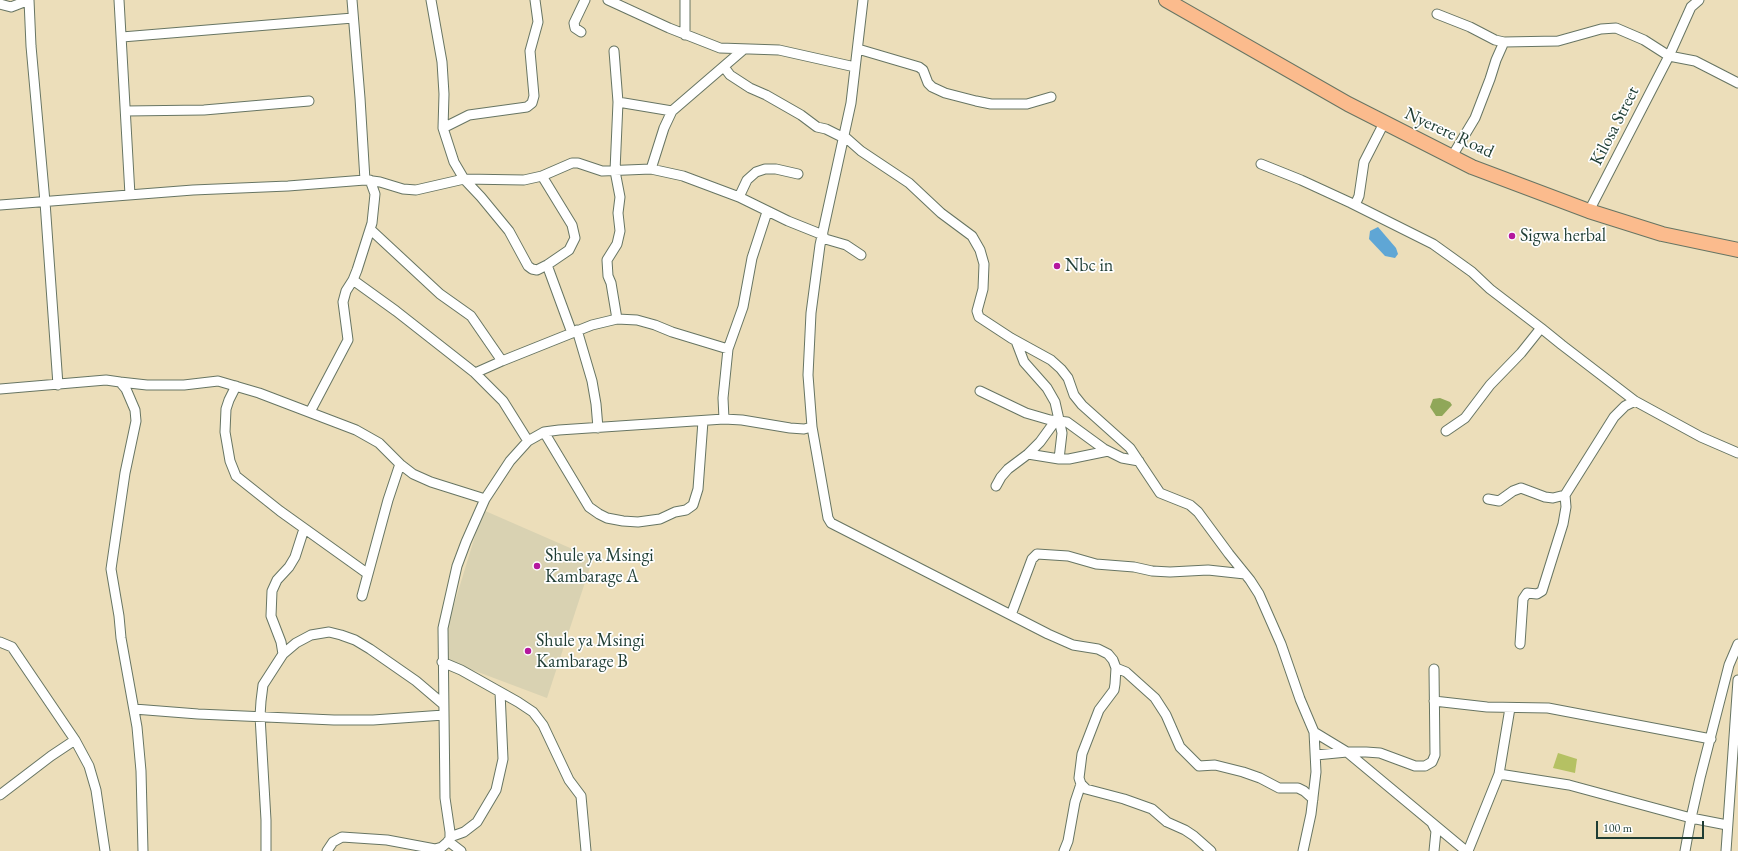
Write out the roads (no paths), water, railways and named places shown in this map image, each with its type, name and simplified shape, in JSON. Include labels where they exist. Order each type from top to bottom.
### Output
[{"type":"main road","name":"Nyerere Road","points":[[1166,0],[1341,100],[1452,158],[1589,211],[1662,234],[1738,250]]},
{"type":"street","points":[[0,4],[11,7],[29,0],[31,54],[45,202],[58,385]]},
{"type":"street","points":[[119,0],[130,195]]},
{"type":"street","points":[[310,412],[348,340],[343,302],[346,291],[353,280],[370,229],[375,194],[368,180],[352,0]]},
{"type":"street","points":[[431,0],[443,71],[443,128],[454,162],[464,179],[509,231],[528,266],[537,270],[569,250],[575,238],[572,225],[542,176]]},
{"type":"street","points":[[443,128],[469,115],[527,107],[532,103],[534,96],[530,51],[538,22],[535,0]]},
{"type":"street","points":[[581,32],[575,28],[574,23],[585,0]]},
{"type":"street","points":[[608,0],[633,13],[720,48],[789,51],[855,67]]},
{"type":"street","points":[[685,0],[685,35]]},
{"type":"street","points":[[863,0],[851,103],[823,236],[811,313],[808,352],[812,427],[828,518],[831,523],[1062,640],[1073,645],[1098,649],[1108,654],[1113,660],[1116,668],[1116,684],[1114,690],[1099,710],[1082,754],[1079,778],[1081,784],[1086,789],[1152,809],[1167,822],[1194,836],[1211,851]]},
{"type":"street","name":"Kilosa Street","points":[[1589,211],[1669,56],[1691,7],[1698,0]]},
{"type":"street","points":[[1437,14],[1470,27],[1495,40],[1504,42],[1558,41],[1601,29],[1616,28],[1644,40],[1669,56],[1695,61],[1738,83]]},
{"type":"street","points":[[122,37],[353,18]]},
{"type":"street","points":[[1452,158],[1475,118],[1504,42]]},
{"type":"street","points":[[650,170],[664,128],[672,111],[744,49]]},
{"type":"street","points":[[858,49],[919,67],[923,70],[932,87],[944,93],[976,101],[991,104],[1027,104],[1051,97]]},
{"type":"street","points":[[614,52],[618,102],[615,171],[620,197],[618,213],[620,231],[618,244],[608,260],[608,276],[611,283],[616,319]]},
{"type":"street","points":[[724,67],[730,75],[750,88],[766,95],[801,115],[817,127],[826,129],[844,137],[861,151],[914,186],[941,214],[972,236],[980,250],[984,264],[984,289],[977,311],[979,317],[1016,341],[1051,360],[1062,369],[1068,378],[1074,395],[1082,405],[1130,448],[1160,493],[1190,505],[1198,512],[1245,574],[1259,594],[1314,732],[1316,755],[1313,799],[1303,851]]},
{"type":"street","points":[[126,111],[204,110],[309,101]]},
{"type":"street","points":[[618,102],[672,111]]},
{"type":"street","points":[[1355,205],[1364,162],[1384,123]]},
{"type":"street","points":[[0,206],[193,190],[288,186],[368,180],[410,191],[423,190],[464,179],[509,181],[524,180],[542,176],[572,163],[578,163],[602,171],[650,170],[683,176],[739,197],[767,212],[846,245],[861,256]]},
{"type":"street","points":[[1261,164],[1301,180],[1355,205],[1433,244],[1472,272],[1490,289],[1562,346],[1635,401],[1701,437],[1738,453]]},
{"type":"street","points":[[739,197],[747,180],[756,172],[776,169],[798,174]]},
{"type":"street","points":[[724,419],[723,398],[728,349],[743,307],[752,258],[767,212]]},
{"type":"street","points":[[370,229],[440,294],[470,316],[502,361]]},
{"type":"street","points":[[547,265],[592,381],[598,428]]},
{"type":"street","points":[[353,280],[396,311],[475,373],[503,401],[528,441]]},
{"type":"street","points":[[475,373],[592,325],[616,319],[637,320],[728,349]]},
{"type":"street","points":[[1446,430],[1465,418],[1490,384],[1521,353],[1541,328]]},
{"type":"street","points":[[1016,341],[1027,366],[1041,380],[1052,395],[1057,420],[1062,433],[1059,459]]},
{"type":"street","points":[[0,389],[106,380],[147,386],[184,386],[218,381],[343,424],[368,436],[387,449],[400,464],[413,474],[431,482],[485,499]]},
{"type":"street","points":[[120,382],[126,389],[131,400],[135,410],[136,421],[125,473],[111,569],[121,638],[134,709],[141,771],[143,851]]},
{"type":"street","points":[[236,386],[229,400],[225,417],[227,448],[236,476],[264,500],[368,574]]},
{"type":"street","points":[[980,391],[1026,413],[1071,424],[1108,451],[1122,458],[1139,461]]},
{"type":"street","points":[[1520,644],[1523,599],[1527,593],[1537,594],[1542,590],[1563,524],[1566,507],[1566,495],[1614,418],[1625,406],[1635,401]]},
{"type":"street","points":[[461,851],[449,839],[445,798],[442,662],[443,628],[457,566],[466,542],[485,499],[510,461],[528,441],[544,432],[724,419],[742,420],[790,428],[809,429],[812,427]]},
{"type":"street","points":[[996,486],[1008,469],[1028,454],[1040,442],[1057,420]]},
{"type":"street","points":[[544,432],[589,507],[598,514],[607,518],[638,522],[660,519],[675,512],[686,510],[693,505],[698,489],[703,421]]},
{"type":"street","points":[[1028,454],[1059,459],[1069,459],[1108,451]]},
{"type":"street","points":[[362,596],[388,500],[400,464]]},
{"type":"street","points":[[1488,499],[1499,501],[1513,491],[1521,488],[1545,497],[1553,498],[1566,495]]},
{"type":"street","points":[[283,654],[281,642],[272,616],[272,590],[277,580],[289,567],[295,557],[304,529]]},
{"type":"street","points":[[1011,615],[1032,559],[1037,554],[1068,556],[1096,564],[1170,572],[1208,570],[1245,574]]},
{"type":"street","points":[[266,851],[266,820],[260,716],[263,685],[283,654],[296,643],[311,635],[329,632],[355,640],[416,681],[443,704]]},
{"type":"street","points":[[0,642],[12,647],[75,740],[89,766],[96,790],[105,851]]},
{"type":"street","points":[[1685,851],[1691,818],[1730,665],[1738,644]]},
{"type":"street","points":[[442,662],[461,670],[533,712],[543,725],[569,780],[581,796],[586,851]]},
{"type":"street","points":[[1116,668],[1126,672],[1155,698],[1166,715],[1180,748],[1199,766],[1215,765],[1243,772],[1260,778],[1279,788],[1298,788],[1313,799]]},
{"type":"street","points":[[1316,755],[1347,752],[1380,753],[1415,766],[1425,766],[1432,762],[1435,754],[1434,669]]},
{"type":"street","points":[[1726,851],[1738,680]]},
{"type":"street","points":[[326,850],[333,842],[342,837],[387,840],[435,849],[442,847],[449,839],[464,832],[477,822],[496,790],[503,759],[500,692]]},
{"type":"street","points":[[1434,701],[1487,708],[1548,708],[1712,739]]},
{"type":"street","points":[[1314,732],[1347,752],[1467,851],[1499,774],[1510,708]]},
{"type":"street","points":[[134,709],[373,720],[444,715]]},
{"type":"street","points":[[0,795],[50,756],[75,740]]},
{"type":"street","points":[[1499,774],[1569,785],[1691,818],[1727,825]]},
{"type":"street","points":[[1064,851],[1068,841],[1075,802],[1081,784]]},
{"type":"street","points":[[1431,822],[1436,831],[1434,851]]},
{"type":"water","points":[[1378,227],[1396,248],[1398,254],[1395,258],[1385,256],[1369,239],[1370,231]]},
{"type":"place","name":"Sigwa herbal","points":[[1512,236]]},
{"type":"place","name":"Nbc in","points":[[1057,266]]},
{"type":"place","name":"Shule ya Msingi Kambarage A","points":[[537,566]]},
{"type":"place","name":"Shule ya Msingi Kambarage B","points":[[528,651]]}]
